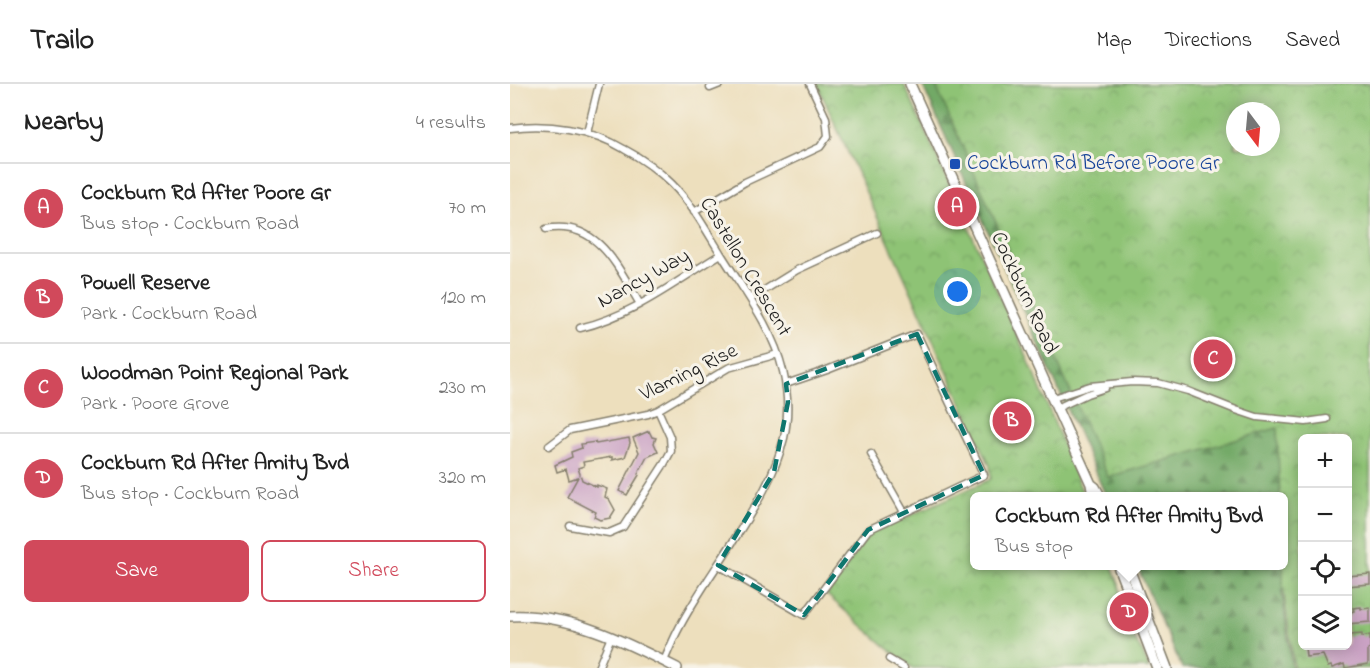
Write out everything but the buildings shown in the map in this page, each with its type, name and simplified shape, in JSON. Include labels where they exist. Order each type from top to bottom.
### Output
[{"type":"main road","name":"Cockburn Road","points":[[910,84],[1053,398],[1091,484],[1092,492]]},
{"type":"main road","name":"Cockburn Road","points":[[1091,484],[1098,492]]},
{"type":"main road","points":[[1120,570],[1157,668]]},
{"type":"main road","points":[[1130,570],[1167,668]]},
{"type":"main road","points":[[510,616],[565,622],[611,637],[677,668]]},
{"type":"street","points":[[587,133],[600,84]]},
{"type":"street","points":[[710,88],[720,84]]},
{"type":"street","points":[[694,212],[745,182],[820,147],[828,136],[826,117],[810,84]]},
{"type":"street","name":"Castellon Crescent","points":[[510,128],[555,127],[587,133],[622,147],[650,165],[684,197],[750,299],[778,354],[788,402],[786,426],[774,472],[682,621],[664,661]]},
{"type":"street","points":[[546,229],[556,227],[576,230],[595,240],[611,256],[640,304]]},
{"type":"street","points":[[750,299],[797,270],[877,233]]},
{"type":"street","name":"Nancy Way","points":[[580,328],[598,324],[640,304],[721,254]]},
{"type":"street","points":[[718,565],[804,615],[868,530],[984,475],[917,334],[786,384]]},
{"type":"street","name":"Vlaming Rise","points":[[549,446],[570,430],[658,410],[728,368],[778,354]]},
{"type":"street","points":[[1053,398],[1090,386],[1132,382],[1158,383],[1188,391],[1257,417],[1306,422],[1327,418]]},
{"type":"street","points":[[1057,408],[1114,384]]},
{"type":"street","points":[[570,526],[609,533],[623,527],[671,451],[670,437],[658,410]]},
{"type":"street","points":[[871,454],[904,513]]},
{"type":"street","points":[[598,668],[611,637]]},
{"type":"street","points":[[889,659],[904,668]]},
{"type":"highlighted area","points":[[917,334],[984,475],[868,530],[804,615],[718,565],[774,472],[788,402],[786,384]]},
{"type":"green space","points":[[817,84],[904,84],[1035,375],[1082,492],[970,492],[970,570],[1114,570],[1135,640],[1149,668],[913,668],[827,595],[869,534],[991,479],[990,466]]},
{"type":"green space","points":[[922,84],[1370,84],[1303,434],[1298,434],[1297,568],[1282,591],[1292,668],[1182,668],[1139,570],[1288,570],[1288,492],[1104,492]]},
{"type":"green space","points":[[935,84],[1370,84],[1370,668],[1294,668],[1283,586],[1283,570],[1288,570],[1288,492],[1280,492],[1277,428],[1108,477]]},
{"type":"place","name":"Cockburn Rd Before Poore Gr","points":[[955,164]]},
{"type":"place","name":"Cockburn Rd After Poore Gr","points":[[957,207]]},
{"type":"place","name":"Woodman Point Regional Park","points":[[1213,359]]},
{"type":"place","name":"Powell Reserve","points":[[1012,421]]},
{"type":"place","name":"Cockburn Rd After Amity Bvd","points":[[1129,612]]}]
